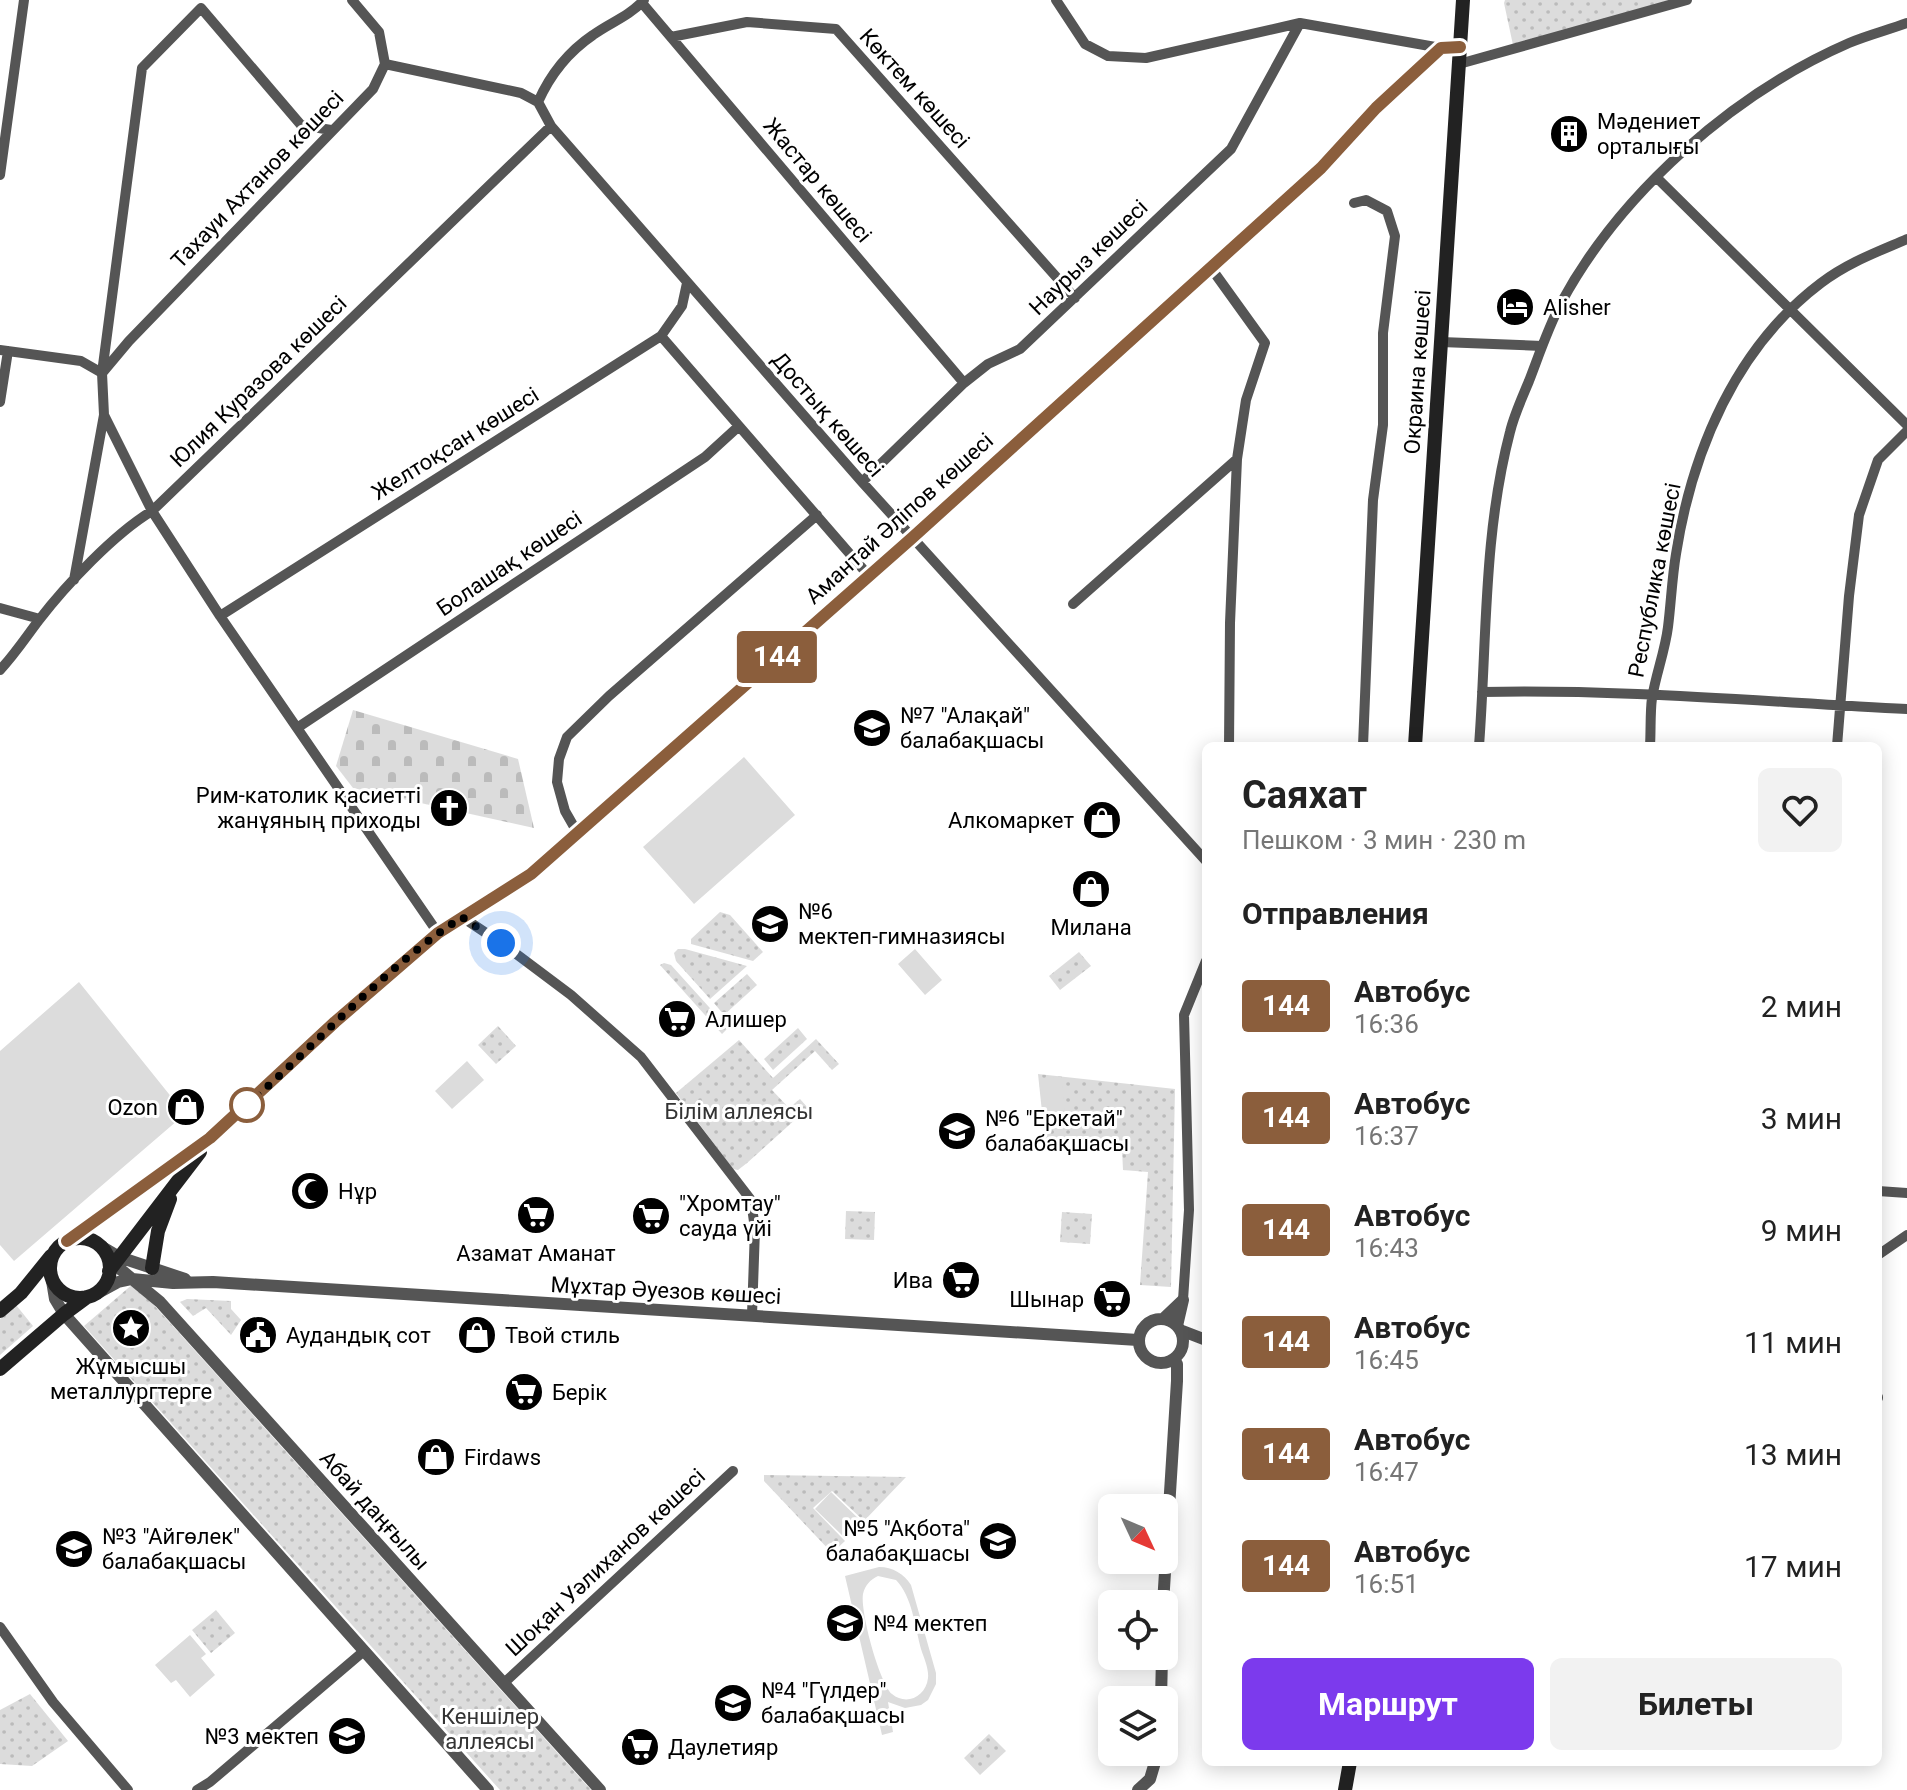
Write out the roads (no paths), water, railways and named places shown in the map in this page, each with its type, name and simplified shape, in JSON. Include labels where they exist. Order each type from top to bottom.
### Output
[{"type":"main road","name":"Окраина көшесі","points":[[1415,742],[1463,0]]},
{"type":"main road","points":[[1441,48],[1460,47]]},
{"type":"main road","name":"Амантай Әліпов көшесі","points":[[67,1241],[210,1138],[335,1022],[438,933],[509,890],[577,832],[912,538],[1211,268],[1321,168],[1376,108],[1441,48]]},
{"type":"main road","name":"Амантай Әліпов көшесі","points":[[114,1264],[210,1138]]},
{"type":"main road","points":[[152,1268],[158,1231],[176,1184]]},
{"type":"main road","points":[[0,1311],[21,1293],[67,1241],[83,1238],[97,1244],[114,1264],[107,1280],[92,1295],[64,1314],[0,1369]]},
{"type":"main road","points":[[54,1253],[50,1262],[52,1281],[63,1294],[71,1297],[92,1295]]},
{"type":"main road","points":[[1345,1790],[1349,1766]]},
{"type":"street","points":[[0,175],[24,0]]},
{"type":"street","points":[[352,0],[379,32],[385,64],[521,93],[538,102],[546,83],[573,50],[594,34],[625,18],[643,1]]},
{"type":"street","points":[[1056,0],[1085,44],[1108,56],[1146,58],[1300,23],[1441,48]]},
{"type":"street","points":[[1459,64],[1687,0]]},
{"type":"street","name":"Жастар көшесі","points":[[643,1],[964,383]]},
{"type":"street","points":[[74,582],[104,415],[102,373],[142,68],[201,8],[301,125],[331,130]]},
{"type":"street","name":"Көктем көшесі","points":[[671,37],[747,22],[836,29],[1075,298]]},
{"type":"street","name":"Наурыз көшесі","points":[[862,482],[964,383],[988,364],[1020,349],[1231,149],[1300,23]]},
{"type":"street","points":[[1479,742],[1493,523],[1510,431],[1562,302],[1599,243],[1656,177],[1728,115],[1787,76],[1850,42],[1907,23]]},
{"type":"street","name":"Тахауи Ахтанов көшесі","points":[[102,373],[129,341],[373,89],[385,64]]},
{"type":"street","name":"Достық көшесі","points":[[538,102],[551,126],[862,482],[1202,857]]},
{"type":"street","name":"Юлия Куразова көшесі","points":[[0,670],[74,582],[137,520],[152,511],[551,126]]},
{"type":"street","points":[[1656,177],[1792,309],[1907,428],[1878,460],[1859,515],[1837,742]]},
{"type":"street","points":[[1354,203],[1366,200],[1380,205],[1391,218],[1395,236],[1383,333],[1383,425],[1373,500],[1363,742]]},
{"type":"street","name":"Республика көшесі","points":[[1650,742],[1653,695],[1663,658],[1676,553],[1693,480],[1717,415],[1745,361],[1792,309],[1821,283],[1847,267],[1907,239]]},
{"type":"street","points":[[1211,268],[1265,343],[1246,400],[1237,459],[1229,742]]},
{"type":"street","name":"Желтоқсан көшесі","points":[[220,616],[661,336],[682,306],[687,283]]},
{"type":"street","points":[[661,336],[869,576]]},
{"type":"street","points":[[1441,342],[1542,346]]},
{"type":"street","points":[[0,402],[4,351],[81,361],[102,373]]},
{"type":"street","points":[[104,415],[152,511],[220,616],[438,933]]},
{"type":"street","name":"Болашақ көшесі","points":[[297,728],[705,457],[739,426]]},
{"type":"street","points":[[1073,604],[1237,459]]},
{"type":"street","points":[[577,832],[565,811],[557,782],[559,759],[567,737],[609,696],[817,515]]},
{"type":"street","points":[[0,608],[40,619]]},
{"type":"street","name":"Республика көшесі","points":[[1482,692],[1653,695],[1907,709]]},
{"type":"street","points":[[462,917],[571,995],[641,1057],[751,1200],[755,1229],[752,1315]]},
{"type":"street","points":[[1183,1346],[1179,1328],[1189,1210],[1184,1015],[1202,971]]},
{"type":"street","points":[[1882,1191],[1907,1193]]},
{"type":"street","points":[[1882,1252],[1907,1235]]},
{"type":"street","name":"Мұхтар Әуезов көшесі","points":[[114,1264],[152,1268],[192,1281]]},
{"type":"street","name":"Абай даңғылы","points":[[114,1264],[160,1302],[600,1790]]},
{"type":"street","name":"Мұхтар Әуезов көшесі","points":[[92,1295],[118,1282],[132,1279],[173,1283],[192,1281],[1138,1340]]},
{"type":"street","points":[[52,1281],[55,1299],[64,1314],[488,1790]]},
{"type":"street","points":[[160,1302],[173,1283]]},
{"type":"street","points":[[1183,1300],[1163,1319],[1148,1322],[1140,1333],[1138,1340],[1144,1356],[1161,1363],[1174,1359],[1183,1346],[1202,1341]]},
{"type":"street","points":[[1163,1319],[1202,1339]]},
{"type":"street","points":[[1164,1590],[1177,1381],[1174,1359]]},
{"type":"street","name":"Шоқан Уәлиханов көшесі","points":[[504,1683],[733,1471]]},
{"type":"street","points":[[0,1627],[53,1702],[128,1790]]},
{"type":"street","points":[[197,1790],[364,1651]]},
{"type":"street","points":[[1138,1790],[1150,1779],[1154,1766]]},
{"type":"place","name":"Мәдениет орталығы","points":[[1569,134]]},
{"type":"place","name":"Alisher","points":[[1515,307]]},
{"type":"place","name":"№7 \"Алақай\" балабақшасы","points":[[872,728]]},
{"type":"place","name":"Рим-католик қасиетті жанұяның приходы","points":[[449,808]]},
{"type":"place","name":"Алкомаркет","points":[[1102,820]]},
{"type":"place","name":"Милана","points":[[1091,889]]},
{"type":"place","name":"№6 мектеп-гимназиясы","points":[[770,924]]},
{"type":"place","name":"Алишер","points":[[677,1019]]},
{"type":"place","name":"Ozon","points":[[186,1107]]},
{"type":"place","name":"№6 \"Еркетай\" балабақшасы","points":[[957,1131]]},
{"type":"place","name":"Нұр","points":[[310,1191]]},
{"type":"place","name":"Азамат Аманат","points":[[536,1215]]},
{"type":"place","name":"\"Хромтау\" сауда үйі","points":[[651,1216]]},
{"type":"place","name":"Ива","points":[[961,1280]]},
{"type":"place","name":"Шынар","points":[[1112,1299]]},
{"type":"place","name":"Жұмысшы металлургтерге","points":[[131,1328]]},
{"type":"place","name":"Аудандық сот","points":[[258,1335]]},
{"type":"place","name":"Твой стиль","points":[[477,1335]]},
{"type":"place","name":"Берік","points":[[524,1392]]},
{"type":"place","name":"Firdaws","points":[[436,1457]]},
{"type":"place","name":"№5 \"Ақбота\" балабақшасы","points":[[998,1541]]},
{"type":"place","name":"№3 \"Айгөлек\" балабақшасы","points":[[74,1549]]},
{"type":"place","name":"№4 мектеп","points":[[845,1623]]},
{"type":"place","name":"№4 \"Гүлдер\" балабақшасы","points":[[733,1703]]},
{"type":"place","name":"№3 мектеп","points":[[347,1736]]},
{"type":"place","name":"Даулетияр","points":[[640,1747]]},
{"type":"park label","name":"Білім аллеясы","points":[[739,1111]]},
{"type":"park label","name":"Кеншілер аллеясы","points":[[490,1728]]}]
